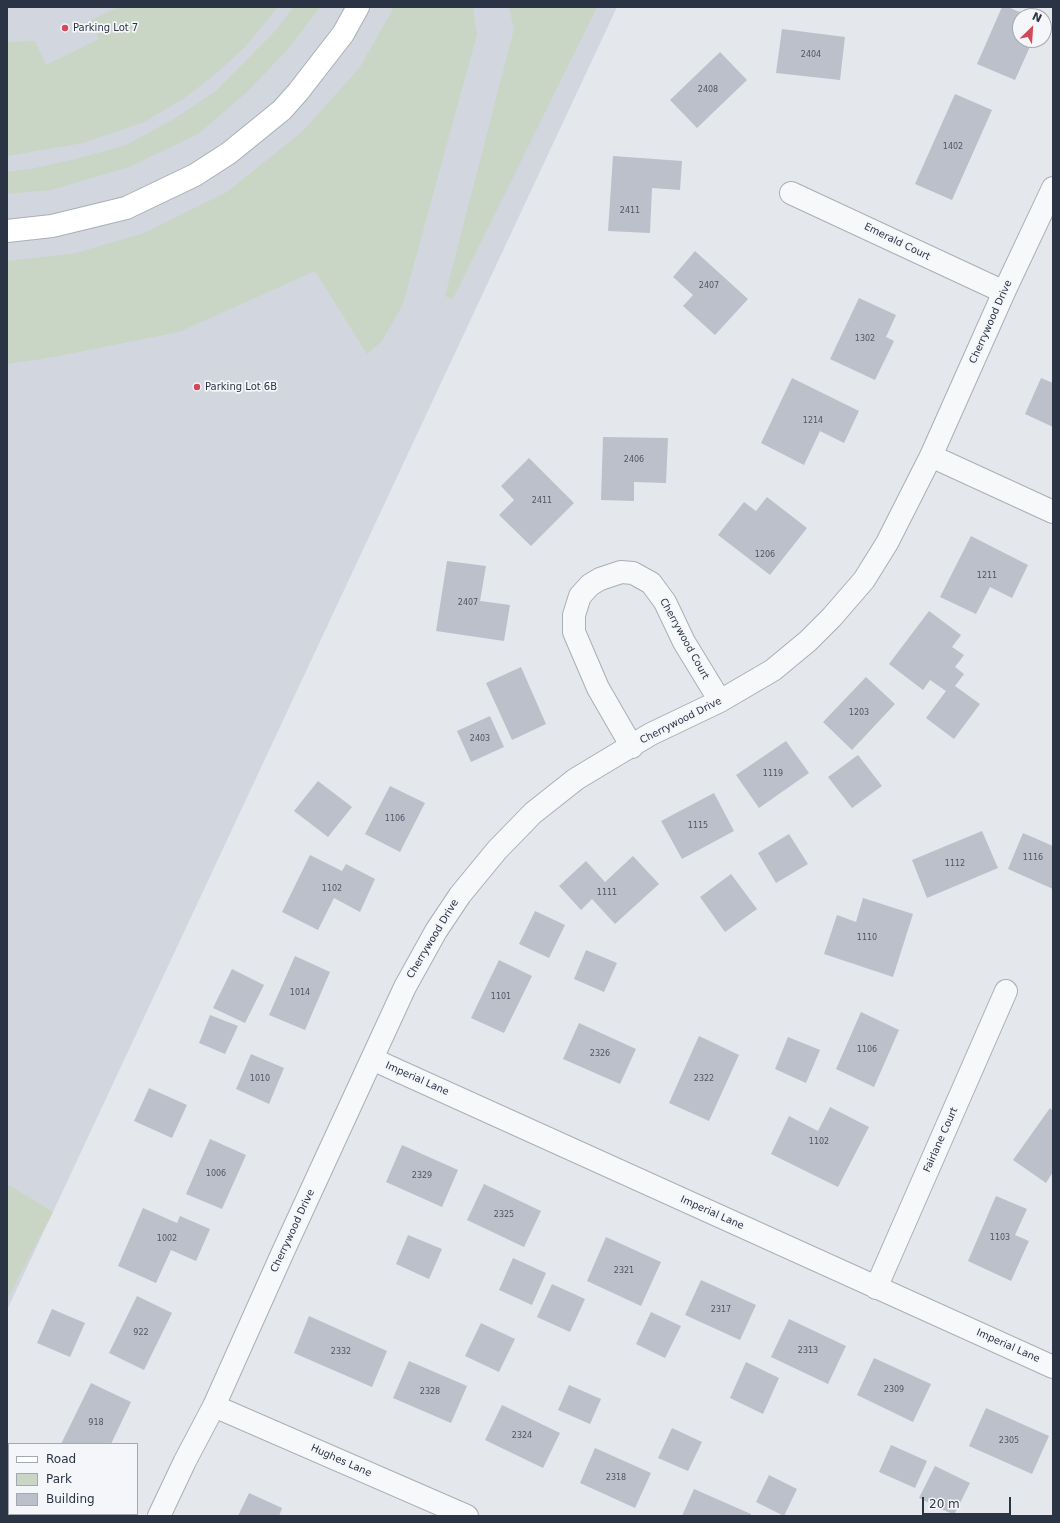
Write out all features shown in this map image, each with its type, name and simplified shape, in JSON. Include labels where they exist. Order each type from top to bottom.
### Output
[{"type":"street","points":[[7,231],[52,226],[126,208],[194,175],[229,154],[282,110],[298,92],[343,34],[358,7]]},
{"type":"street","name":"Cherrywood Drive","points":[[159,1516],[185,1461],[214,1406],[405,987],[436,930],[460,895],[497,850],[533,813],[576,778],[632,747],[651,734],[720,701],[773,670],[808,641],[832,617],[864,580],[887,543],[931,456],[1004,292],[1053,188]]},
{"type":"street","name":"Emerald Court","points":[[791,193],[1004,292]]},
{"type":"street","points":[[931,456],[1053,512]]},
{"type":"street","name":"Cherrywood Court","points":[[632,747],[598,688],[574,632],[574,615],[580,596],[590,585],[600,579],[622,572],[633,573],[651,583],[666,602],[684,642],[720,701]]},
{"type":"street","name":"Fairlane Court","points":[[876,1288],[1006,991]]},
{"type":"street","name":"Imperial Lane","points":[[372,1059],[1053,1367]]},
{"type":"street","name":"Hughes Lane","points":[[214,1406],[467,1516]]},
{"type":"shaded area","points":[[7,7],[617,7],[7,1310]]},
{"type":"green space","points":[[118,7],[278,7],[245,47],[212,77],[183,99],[144,122],[83,143],[7,156],[7,42],[35,41],[46,65],[99,39],[91,20]]},
{"type":"green space","points":[[293,7],[320,7],[289,48],[246,93],[198,134],[129,167],[51,190],[7,194],[7,172],[30,169],[76,159],[126,145],[174,119],[216,91],[277,29]]},
{"type":"green space","points":[[394,7],[473,7],[477,34],[403,304],[382,341],[367,354],[315,271],[179,332],[54,357],[7,364],[7,261],[76,253],[144,233],[227,192],[304,130],[360,67]]},
{"type":"green space","points":[[509,7],[597,7],[453,299],[445,296],[514,29]]},
{"type":"green space","points":[[7,1184],[53,1212],[7,1299]]},
{"type":"building","points":[[1002,7],[1012,9],[1012,48],[1029,48],[1015,80],[977,64]]},
{"type":"building","points":[[782,29],[845,37],[840,80],[776,73]]},
{"type":"building","points":[[720,52],[747,80],[697,128],[670,100]]},
{"type":"building","points":[[955,94],[992,110],[952,200],[915,184]]},
{"type":"building","points":[[613,156],[682,161],[680,190],[652,188],[650,233],[608,231]]},
{"type":"building","points":[[695,251],[748,299],[715,335],[683,306],[693,295],[673,277]]},
{"type":"building","points":[[859,298],[896,315],[886,337],[894,341],[875,380],[830,359]]},
{"type":"building","points":[[792,378],[859,411],[844,443],[820,431],[804,465],[761,443]]},
{"type":"building","points":[[1041,378],[1053,383],[1053,427],[1025,414]]},
{"type":"building","points":[[603,437],[668,438],[666,483],[634,482],[634,501],[601,500]]},
{"type":"building","points":[[529,458],[574,503],[531,546],[499,515],[514,500],[501,486]]},
{"type":"building","points":[[767,497],[807,528],[770,575],[718,535],[744,502],[756,511]]},
{"type":"building","points":[[971,536],[1028,565],[1012,598],[990,587],[976,614],[940,597]]},
{"type":"building","points":[[447,561],[486,566],[480,601],[510,605],[504,641],[436,631]]},
{"type":"building","points":[[929,611],[961,635],[952,647],[964,655],[955,667],[964,674],[955,686],[980,704],[954,739],[926,718],[946,691],[930,680],[923,690],[889,664]]},
{"type":"building","points":[[521,667],[546,724],[512,740],[486,683]]},
{"type":"building","points":[[866,677],[895,704],[852,750],[823,722]]},
{"type":"building","points":[[490,716],[504,747],[471,762],[457,731]]},
{"type":"building","points":[[786,741],[809,773],[759,808],[736,775]]},
{"type":"building","points":[[858,755],[882,786],[852,808],[828,777]]},
{"type":"building","points":[[318,781],[352,807],[328,837],[294,811]]},
{"type":"building","points":[[390,786],[425,803],[400,852],[365,834]]},
{"type":"building","points":[[714,793],[734,831],[682,859],[661,821]]},
{"type":"building","points":[[982,831],[998,868],[927,898],[912,860]]},
{"type":"building","points":[[1023,833],[1053,846],[1053,889],[1008,869]]},
{"type":"building","points":[[789,834],[808,864],[776,883],[758,853]]},
{"type":"building","points":[[310,855],[342,871],[346,864],[375,879],[360,912],[334,898],[318,930],[282,912]]},
{"type":"building","points":[[633,856],[659,884],[615,924],[592,899],[581,910],[559,886],[586,861],[605,882]]},
{"type":"building","points":[[731,874],[757,909],[725,932],[700,897]]},
{"type":"building","points":[[863,898],[913,914],[893,977],[824,954],[837,915],[856,922]]},
{"type":"building","points":[[535,911],[565,925],[549,958],[519,944]]},
{"type":"building","points":[[586,950],[617,963],[604,992],[574,979]]},
{"type":"building","points":[[295,956],[330,972],[305,1030],[269,1015]]},
{"type":"building","points":[[499,960],[532,976],[504,1033],[471,1018]]},
{"type":"building","points":[[232,969],[264,985],[245,1023],[213,1008]]},
{"type":"building","points":[[861,1012],[899,1030],[874,1087],[836,1069]]},
{"type":"building","points":[[210,1015],[238,1026],[225,1054],[199,1043]]},
{"type":"building","points":[[579,1023],[636,1049],[620,1084],[563,1059]]},
{"type":"building","points":[[699,1036],[739,1055],[709,1121],[669,1103]]},
{"type":"building","points":[[788,1037],[820,1050],[806,1083],[775,1069]]},
{"type":"building","points":[[251,1054],[284,1068],[269,1104],[236,1089]]},
{"type":"building","points":[[149,1088],[187,1105],[172,1138],[134,1121]]},
{"type":"building","points":[[830,1107],[869,1127],[838,1187],[771,1154],[789,1116],[818,1131]]},
{"type":"building","points":[[1050,1108],[1053,1111],[1053,1172],[1046,1183],[1013,1160]]},
{"type":"building","points":[[210,1139],[246,1155],[222,1209],[186,1194]]},
{"type":"building","points":[[402,1145],[458,1170],[442,1207],[386,1182]]},
{"type":"building","points":[[484,1184],[541,1211],[524,1247],[467,1220]]},
{"type":"building","points":[[996,1196],[1027,1209],[1015,1235],[1029,1241],[1011,1281],[968,1261]]},
{"type":"building","points":[[143,1208],[177,1223],[180,1216],[210,1229],[196,1261],[171,1250],[156,1283],[118,1266]]},
{"type":"building","points":[[408,1235],[442,1249],[429,1279],[396,1264]]},
{"type":"building","points":[[606,1237],[661,1262],[641,1306],[587,1281]]},
{"type":"building","points":[[513,1258],[546,1273],[532,1305],[499,1290]]},
{"type":"building","points":[[701,1280],[756,1305],[740,1340],[685,1315]]},
{"type":"building","points":[[552,1284],[585,1299],[570,1332],[537,1317]]},
{"type":"building","points":[[137,1296],[172,1313],[144,1370],[109,1353]]},
{"type":"building","points":[[52,1309],[85,1323],[70,1357],[37,1343]]},
{"type":"building","points":[[651,1312],[681,1326],[665,1358],[636,1344]]},
{"type":"building","points":[[309,1316],[387,1351],[372,1387],[294,1353]]},
{"type":"building","points":[[789,1319],[846,1346],[828,1384],[771,1357]]},
{"type":"building","points":[[481,1323],[515,1339],[499,1372],[465,1356]]},
{"type":"building","points":[[874,1358],[931,1384],[913,1422],[857,1395]]},
{"type":"building","points":[[409,1361],[467,1386],[451,1423],[393,1398]]},
{"type":"building","points":[[746,1362],[779,1378],[763,1414],[730,1398]]},
{"type":"building","points":[[91,1383],[131,1402],[111,1443],[61,1443]]},
{"type":"building","points":[[569,1385],[601,1399],[590,1424],[558,1410]]},
{"type":"building","points":[[502,1405],[560,1433],[543,1468],[485,1440]]},
{"type":"building","points":[[986,1408],[1049,1436],[1032,1474],[969,1446]]},
{"type":"building","points":[[672,1428],[702,1442],[688,1471],[658,1458]]},
{"type":"building","points":[[891,1445],[927,1461],[915,1488],[879,1472]]},
{"type":"building","points":[[595,1448],[651,1473],[635,1508],[580,1483]]},
{"type":"building","points":[[935,1466],[970,1483],[954,1515],[919,1498]]},
{"type":"building","points":[[769,1475],[797,1489],[784,1516],[756,1502]]},
{"type":"building","points":[[694,1489],[751,1514],[751,1516],[682,1516]]},
{"type":"building","points":[[249,1493],[282,1508],[279,1516],[238,1516]]},
{"type":"building","points":[[8,1498],[8,1514],[7,1513]]},
{"type":"building","points":[[11,1515],[72,1516],[13,1516]]},
{"type":"place","name":"Parking Lot 7","points":[[65,28]]},
{"type":"place","name":"Parking Lot 6B","points":[[197,387]]}]
